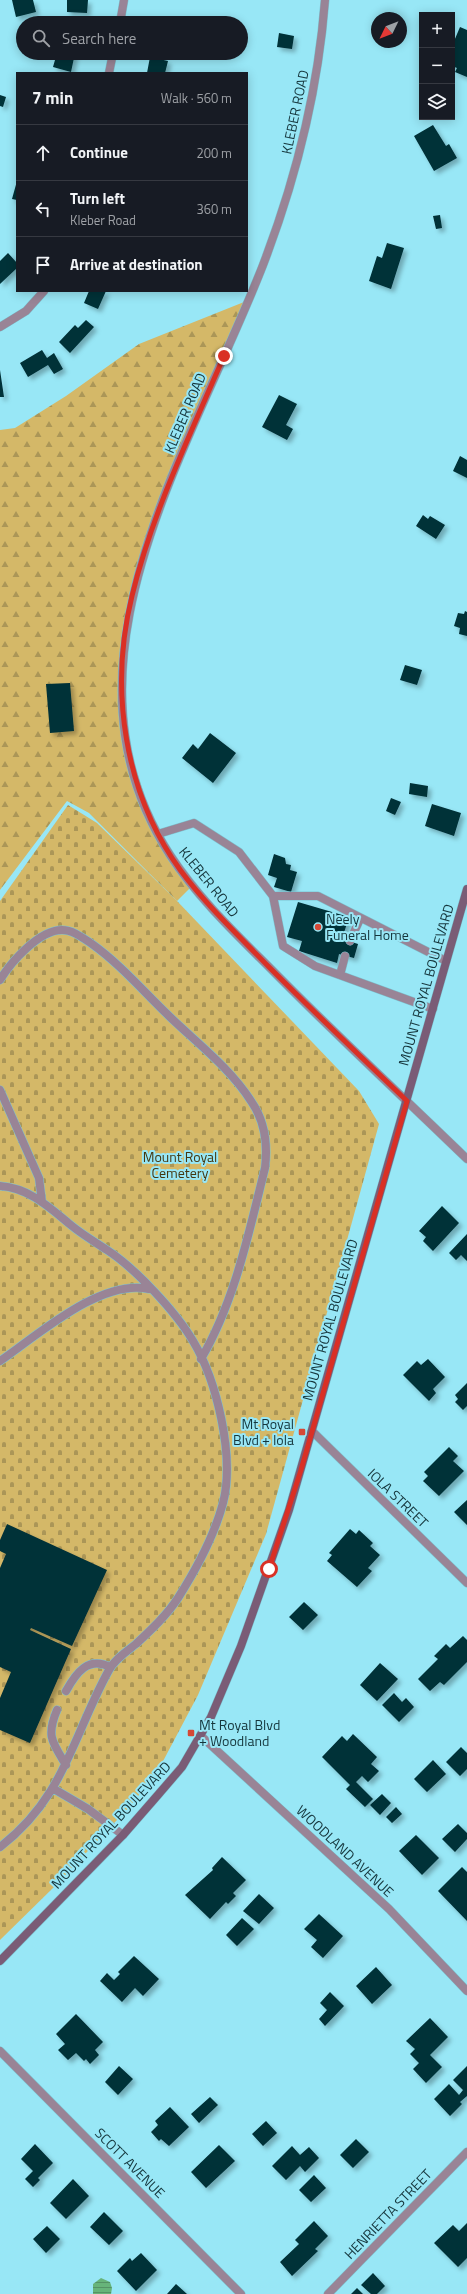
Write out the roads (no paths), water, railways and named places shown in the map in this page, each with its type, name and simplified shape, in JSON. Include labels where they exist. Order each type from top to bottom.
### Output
[{"type":"main road","name":"MOUNT ROYAL BOULEVARD","points":[[0,1961],[123,1835],[182,1767],[201,1736],[227,1680],[269,1569],[312,1431],[467,890]]},
{"type":"street","points":[[121,16],[124,0]]},
{"type":"street","name":"KLEBER ROAD","points":[[325,0],[319,61],[312,101],[289,194],[249,300],[157,516],[131,599],[122,659],[123,712],[132,768],[141,795],[158,834],[180,869],[211,907],[289,987],[467,1159]]},
{"type":"street","points":[[109,72],[112,60]]},
{"type":"street","points":[[0,327],[26,311],[43,292]]},
{"type":"street","points":[[158,834],[194,823],[239,852],[273,896],[283,946],[315,966],[433,1009]]},
{"type":"street","points":[[273,896],[318,896],[360,919],[446,961]]},
{"type":"street","points":[[350,941],[360,919]]},
{"type":"street","points":[[0,980],[23,952],[45,935],[62,930],[82,937],[105,954],[228,1072],[251,1101],[258,1113],[265,1135],[265,1168],[222,1320],[201,1359]]},
{"type":"street","points":[[340,975],[345,956]]},
{"type":"street","points":[[0,1090],[39,1178],[42,1202]]},
{"type":"street","points":[[0,1186],[19,1190],[42,1202],[74,1228],[122,1260],[169,1308],[183,1326],[201,1359],[216,1401],[226,1443],[224,1502],[205,1553],[177,1600],[146,1635],[110,1667],[66,1765],[54,1788],[22,1827],[0,1847]]},
{"type":"street","points":[[0,1361],[101,1294],[131,1287],[150,1290]]},
{"type":"street","name":"IOLA STREET","points":[[312,1431],[467,1583]]},
{"type":"street","points":[[66,1691],[77,1672],[84,1667],[96,1663],[103,1663],[110,1667]]},
{"type":"street","points":[[57,1710],[50,1733],[52,1740],[66,1765]]},
{"type":"street","name":"WOODLAND AVENUE","points":[[201,1736],[389,1909],[467,1991]]},
{"type":"street","points":[[54,1788],[88,1809],[123,1835]]},
{"type":"street","name":"SCOTT AVENUE","points":[[0,2051],[241,2294]]},
{"type":"street","name":"HENRIETTA STREET","points":[[328,2294],[467,2152]]},
{"type":"place","name":"Neely Funeral Home","points":[[318,927]]},
{"type":"place","name":"Mt Royal Blvd + Iola","points":[[302,1432]]},
{"type":"place","name":"Mt Royal Blvd + Woodland","points":[[191,1733]]},
{"type":"park label","name":"Mount Royal Cemetery","points":[[180,1166]]}]
